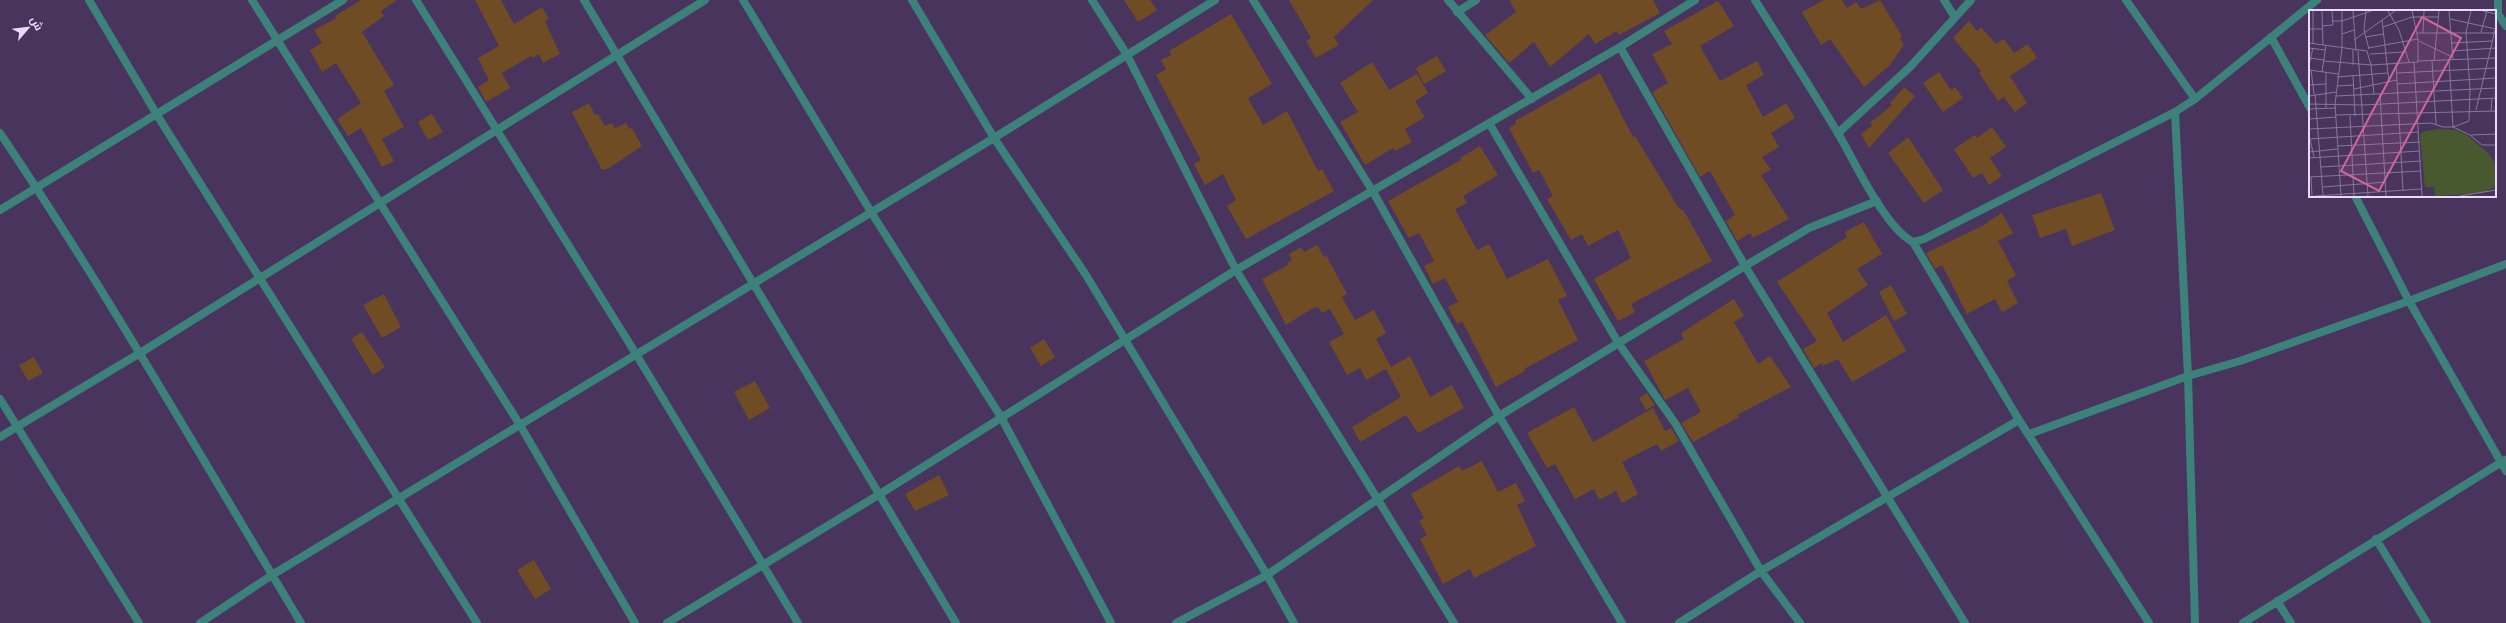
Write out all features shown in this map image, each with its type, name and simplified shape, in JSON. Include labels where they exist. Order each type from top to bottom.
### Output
[{"type":"street","points":[[88,0],[157,116],[397,499],[477,623]]},
{"type":"street","points":[[252,0],[520,425],[635,623]]},
{"type":"street","points":[[0,210],[157,116],[343,0]]},
{"type":"street","points":[[416,0],[636,354],[798,623]]},
{"type":"street","points":[[584,0],[956,623]]},
{"type":"street","points":[[0,437],[260,279],[495,129],[617,56],[705,0]]},
{"type":"street","points":[[743,0],[871,212],[1001,417],[1111,623]]},
{"type":"street","points":[[912,0],[994,138],[1086,275],[1267,575],[1294,623]]},
{"type":"street","points":[[1092,0],[1127,55],[1236,270],[1454,623]]},
{"type":"street","points":[[200,623],[272,575],[994,138],[1215,0]]},
{"type":"street","points":[[1253,0],[1372,190],[1499,416],[1622,623]]},
{"type":"street","points":[[1448,0],[1532,99]]},
{"type":"street","points":[[1457,12],[1476,0]]},
{"type":"street","points":[[667,623],[880,494],[1236,270],[1372,190],[1532,99],[1620,47],[1695,0]]},
{"type":"street","points":[[1755,0],[1838,133],[1877,201],[1899,231],[1912,242],[2018,420],[2029,434],[2149,623]]},
{"type":"street","points":[[1944,0],[1954,16]]},
{"type":"street","points":[[1838,133],[1910,67],[1954,16],[1971,0]]},
{"type":"street","points":[[2126,0],[2195,99]]},
{"type":"street","points":[[1912,242],[1924,239],[2175,112],[2195,99],[2317,0]]},
{"type":"street","points":[[2498,0],[2500,13],[2506,26]]},
{"type":"street","points":[[2271,38],[2309,106]]},
{"type":"street","points":[[1620,47],[1745,266],[1965,623]]},
{"type":"street","points":[[2175,112],[2188,376],[2195,623]]},
{"type":"street","points":[[1489,123],[1619,344],[1675,423],[1761,571],[1800,623]]},
{"type":"street","points":[[0,133],[37,187],[140,353],[301,623]]},
{"type":"street","points":[[2356,197],[2409,301],[2504,461],[2506,471]]},
{"type":"street","points":[[1176,623],[1267,575],[1376,498],[1499,416],[1745,266],[1809,228],[1877,201]]},
{"type":"street","points":[[2029,434],[2188,376],[2240,361],[2409,301],[2506,264]]},
{"type":"street","points":[[0,399],[139,623]]},
{"type":"street","points":[[1679,623],[1761,571],[2018,420]]},
{"type":"street","points":[[2243,623],[2376,539],[2504,461]]},
{"type":"street","points":[[2376,539],[2427,623]]},
{"type":"street","points":[[2277,601],[2291,623]]},
{"type":"building","points":[[361,0],[397,0],[381,11],[384,16],[362,32],[394,85],[384,91],[404,127],[382,139],[394,161],[382,167],[361,128],[348,136],[337,119],[361,103],[336,63],[322,72],[310,50],[322,43],[314,30],[337,18],[335,16]]},
{"type":"building","points":[[475,0],[501,0],[514,24],[542,7],[549,19],[545,21],[560,54],[543,63],[539,54],[532,58],[531,56],[502,73],[510,88],[486,102],[478,87],[489,80],[478,58],[499,46]]},
{"type":"building","points":[[1124,0],[1150,0],[1157,10],[1138,22]]},
{"type":"building","points":[[1289,0],[1373,0],[1334,37],[1339,45],[1316,58],[1306,41],[1311,38]]},
{"type":"building","points":[[1509,0],[1653,0],[1660,13],[1619,35],[1617,31],[1595,44],[1589,34],[1550,67],[1534,42],[1509,63],[1485,35],[1516,12]]},
{"type":"building","points":[[1824,0],[1842,0],[1847,8],[1856,2],[1861,9],[1880,0],[1902,36],[1900,38],[1904,45],[1889,66],[1864,87],[1830,39],[1821,45],[1802,12]]},
{"type":"building","points":[[1718,1],[1734,26],[1700,46],[1720,81],[1757,61],[1764,75],[1746,85],[1763,117],[1786,103],[1795,118],[1771,133],[1779,147],[1762,157],[1771,170],[1761,175],[1789,219],[1753,238],[1750,233],[1737,241],[1726,221],[1735,215],[1710,171],[1700,177],[1652,92],[1668,83],[1652,54],[1672,44],[1664,31]]},
{"type":"building","points":[[1231,14],[1272,84],[1248,98],[1263,125],[1287,111],[1318,171],[1322,169],[1334,191],[1246,239],[1227,206],[1236,200],[1223,174],[1205,185],[1194,164],[1201,160],[1156,75],[1166,69],[1161,60],[1171,55],[1169,51]]},
{"type":"building","points":[[1969,21],[1977,31],[1981,27],[1996,44],[2004,39],[2014,53],[2028,44],[2037,58],[2010,76],[2027,103],[2015,112],[2004,97],[1998,101],[1979,73],[1981,71],[1953,38]]},
{"type":"building","points":[[1437,56],[1446,71],[1424,84],[1416,68]]},
{"type":"building","points":[[1372,62],[1389,90],[1417,74],[1428,93],[1415,101],[1425,117],[1405,129],[1412,142],[1395,151],[1393,148],[1365,165],[1340,122],[1358,112],[1340,83]]},
{"type":"building","points":[[1939,72],[1951,90],[1955,87],[1963,98],[1943,112],[1923,83]]},
{"type":"building","points":[[1600,73],[1633,137],[1635,136],[1680,210],[1682,209],[1688,218],[1712,261],[1631,304],[1635,312],[1618,321],[1594,279],[1631,258],[1618,230],[1588,246],[1582,234],[1571,240],[1547,199],[1553,196],[1539,170],[1533,173],[1509,128],[1516,124],[1515,121]]},
{"type":"building","points":[[1904,87],[1915,96],[1869,148],[1861,134],[1872,126],[1870,123],[1892,105],[1890,103]]},
{"type":"building","points":[[589,103],[595,115],[598,114],[605,126],[612,123],[615,128],[626,123],[629,129],[632,128],[642,146],[609,168],[602,170],[572,112]]},
{"type":"building","points":[[432,114],[443,132],[428,140],[418,122]]},
{"type":"building","points":[[1992,127],[2006,147],[1990,158],[2002,176],[1989,185],[1982,173],[1973,178],[1954,149],[1975,135],[1977,138]]},
{"type":"building","points":[[1908,137],[1943,190],[1924,203],[1888,153]]},
{"type":"building","points":[[1480,146],[1498,175],[1463,196],[1467,203],[1455,209],[1477,250],[1489,244],[1507,279],[1548,259],[1567,296],[1558,300],[1578,340],[1524,369],[1525,371],[1496,387],[1462,321],[1457,324],[1448,307],[1458,302],[1445,278],[1433,284],[1424,266],[1434,261],[1419,233],[1409,238],[1388,201],[1461,160],[1460,158]]},
{"type":"building","points":[[2101,193],[2115,230],[2072,246],[2066,229],[2040,238],[2032,215]]},
{"type":"building","points":[[2002,213],[2013,233],[1998,241],[2016,275],[2007,281],[2018,303],[2002,312],[1995,299],[1967,314],[1942,265],[1935,269],[1926,253],[1988,223],[1987,222]]},
{"type":"building","points":[[1864,222],[1882,254],[1857,269],[1868,285],[1827,313],[1843,342],[1886,315],[1906,351],[1852,382],[1838,359],[1823,366],[1822,363],[1814,368],[1803,349],[1817,341],[1777,282],[1847,237],[1845,232]]},
{"type":"building","points":[[1317,245],[1324,257],[1326,255],[1347,294],[1342,297],[1355,320],[1374,310],[1386,333],[1376,339],[1391,367],[1410,356],[1430,397],[1452,385],[1464,408],[1418,433],[1406,415],[1360,442],[1352,427],[1401,397],[1386,369],[1366,380],[1360,368],[1347,375],[1329,342],[1344,334],[1330,309],[1322,313],[1318,307],[1313,308],[1286,325],[1262,279],[1288,265],[1287,263],[1292,260],[1289,254],[1301,247],[1304,252]]},
{"type":"building","points":[[1891,285],[1907,314],[1894,321],[1879,292]]},
{"type":"building","points":[[384,294],[401,327],[382,338],[363,305]]},
{"type":"building","points":[[1734,299],[1744,316],[1734,322],[1758,364],[1770,356],[1791,387],[1737,415],[1739,417],[1693,442],[1681,423],[1701,412],[1688,388],[1665,400],[1644,361],[1684,339],[1681,333]]},
{"type":"building","points":[[362,332],[385,367],[373,375],[351,339]]},
{"type":"building","points":[[1044,339],[1055,357],[1041,366],[1030,348]]},
{"type":"building","points":[[34,357],[43,373],[28,381],[19,365]]},
{"type":"building","points":[[755,381],[770,408],[749,420],[734,392]]},
{"type":"building","points":[[1647,393],[1655,405],[1646,410],[1639,398]]},
{"type":"building","points":[[1574,407],[1593,442],[1653,408],[1665,431],[1671,428],[1679,441],[1661,451],[1657,444],[1622,462],[1638,494],[1622,503],[1616,491],[1599,500],[1594,489],[1575,499],[1555,464],[1547,468],[1527,433]]},
{"type":"building","points":[[1482,461],[1498,492],[1516,483],[1525,501],[1517,505],[1536,546],[1474,578],[1470,569],[1443,584],[1420,539],[1427,535],[1419,521],[1424,518],[1411,494],[1459,466],[1462,471]]},
{"type":"building","points":[[939,475],[949,495],[915,511],[905,494]]},
{"type":"building","points":[[534,560],[551,589],[535,599],[517,570]]}]
